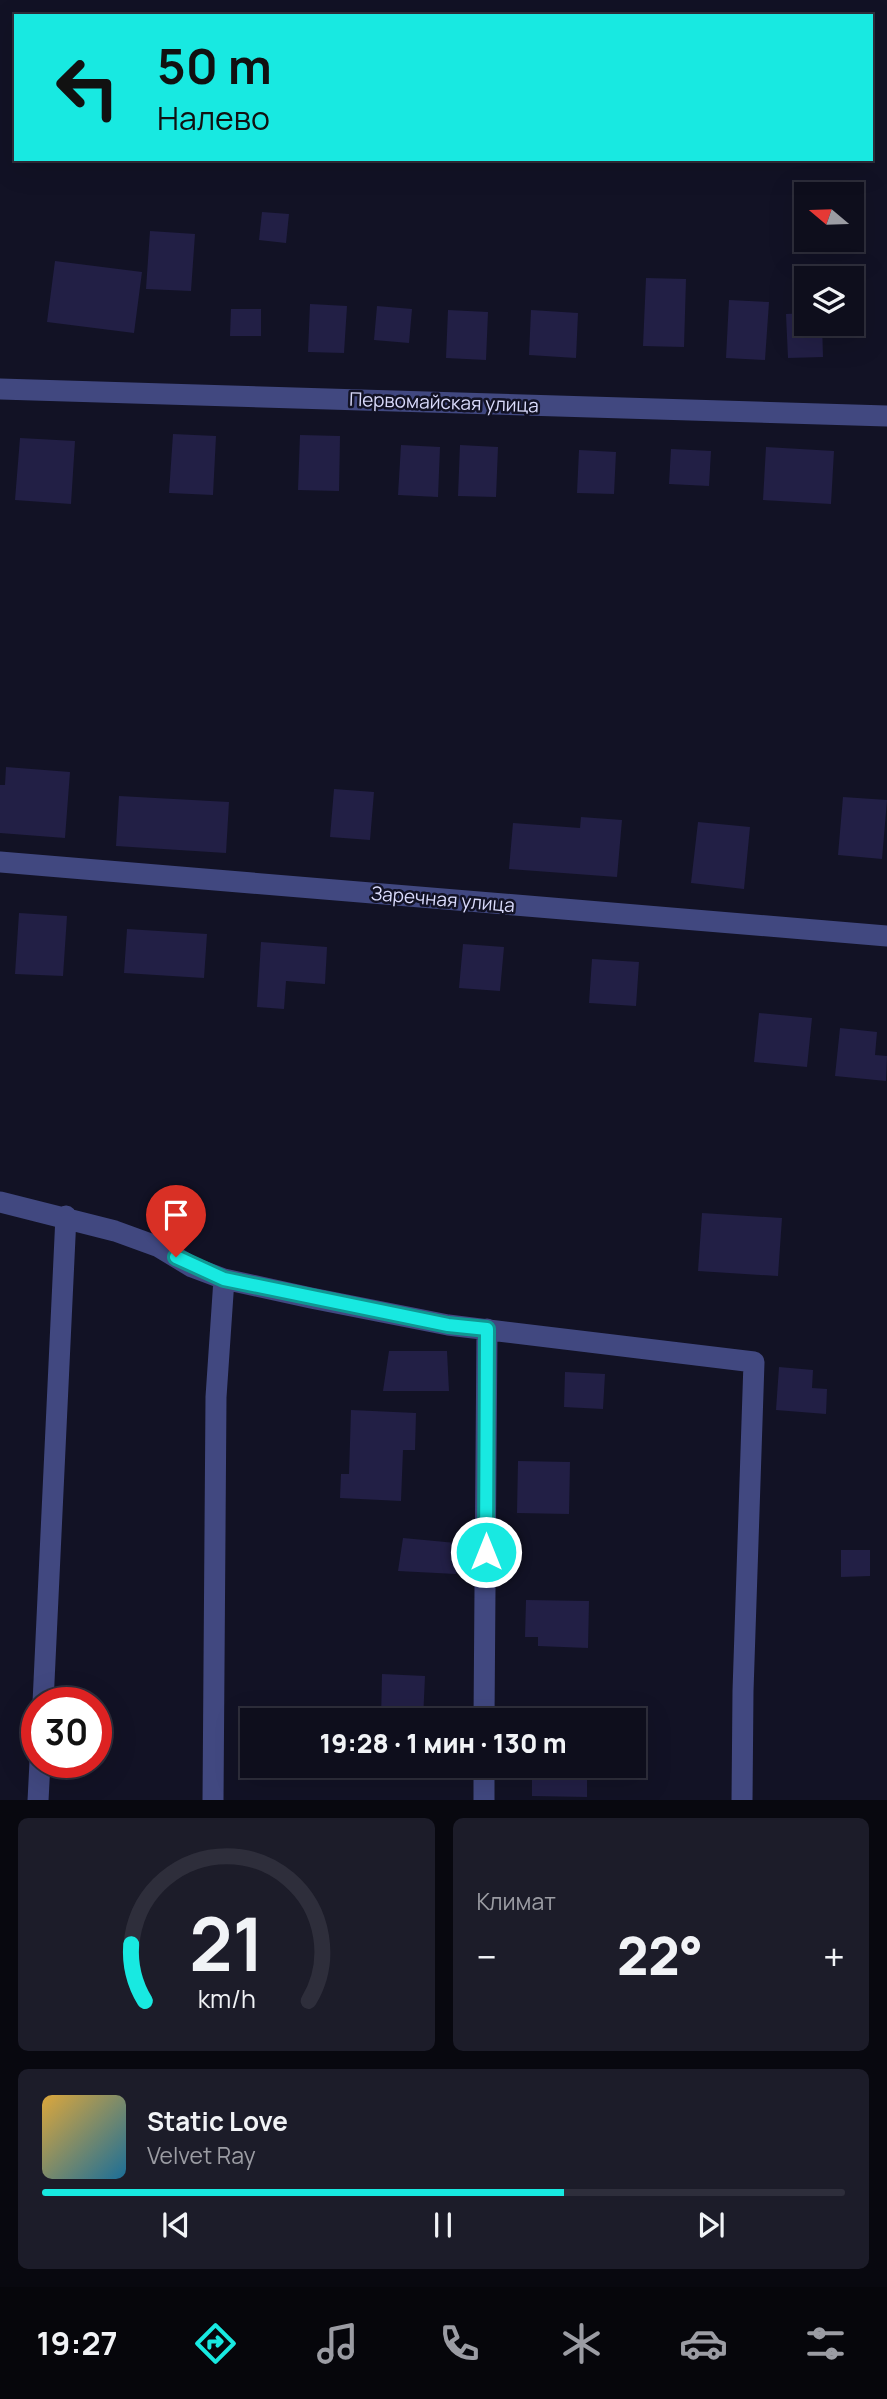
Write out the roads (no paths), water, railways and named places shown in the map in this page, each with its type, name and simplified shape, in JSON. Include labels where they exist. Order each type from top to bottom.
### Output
[{"type":"street","name":"Первомайская улица","points":[[0,389],[887,416]]},
{"type":"street","name":"Заречная улица","points":[[0,862],[887,936]]},
{"type":"street","points":[[0,1202],[66,1216],[159,1247],[192,1267],[224,1279],[448,1325],[754,1362],[742,1800]]},
{"type":"street","points":[[44,1687],[66,1216]]},
{"type":"street","points":[[213,1800],[216,1397],[224,1279]]},
{"type":"street","points":[[484,1708],[487,1329]]},
{"type":"street","points":[[38,1800],[39,1778]]},
{"type":"street","points":[[484,1778],[484,1800]]}]
